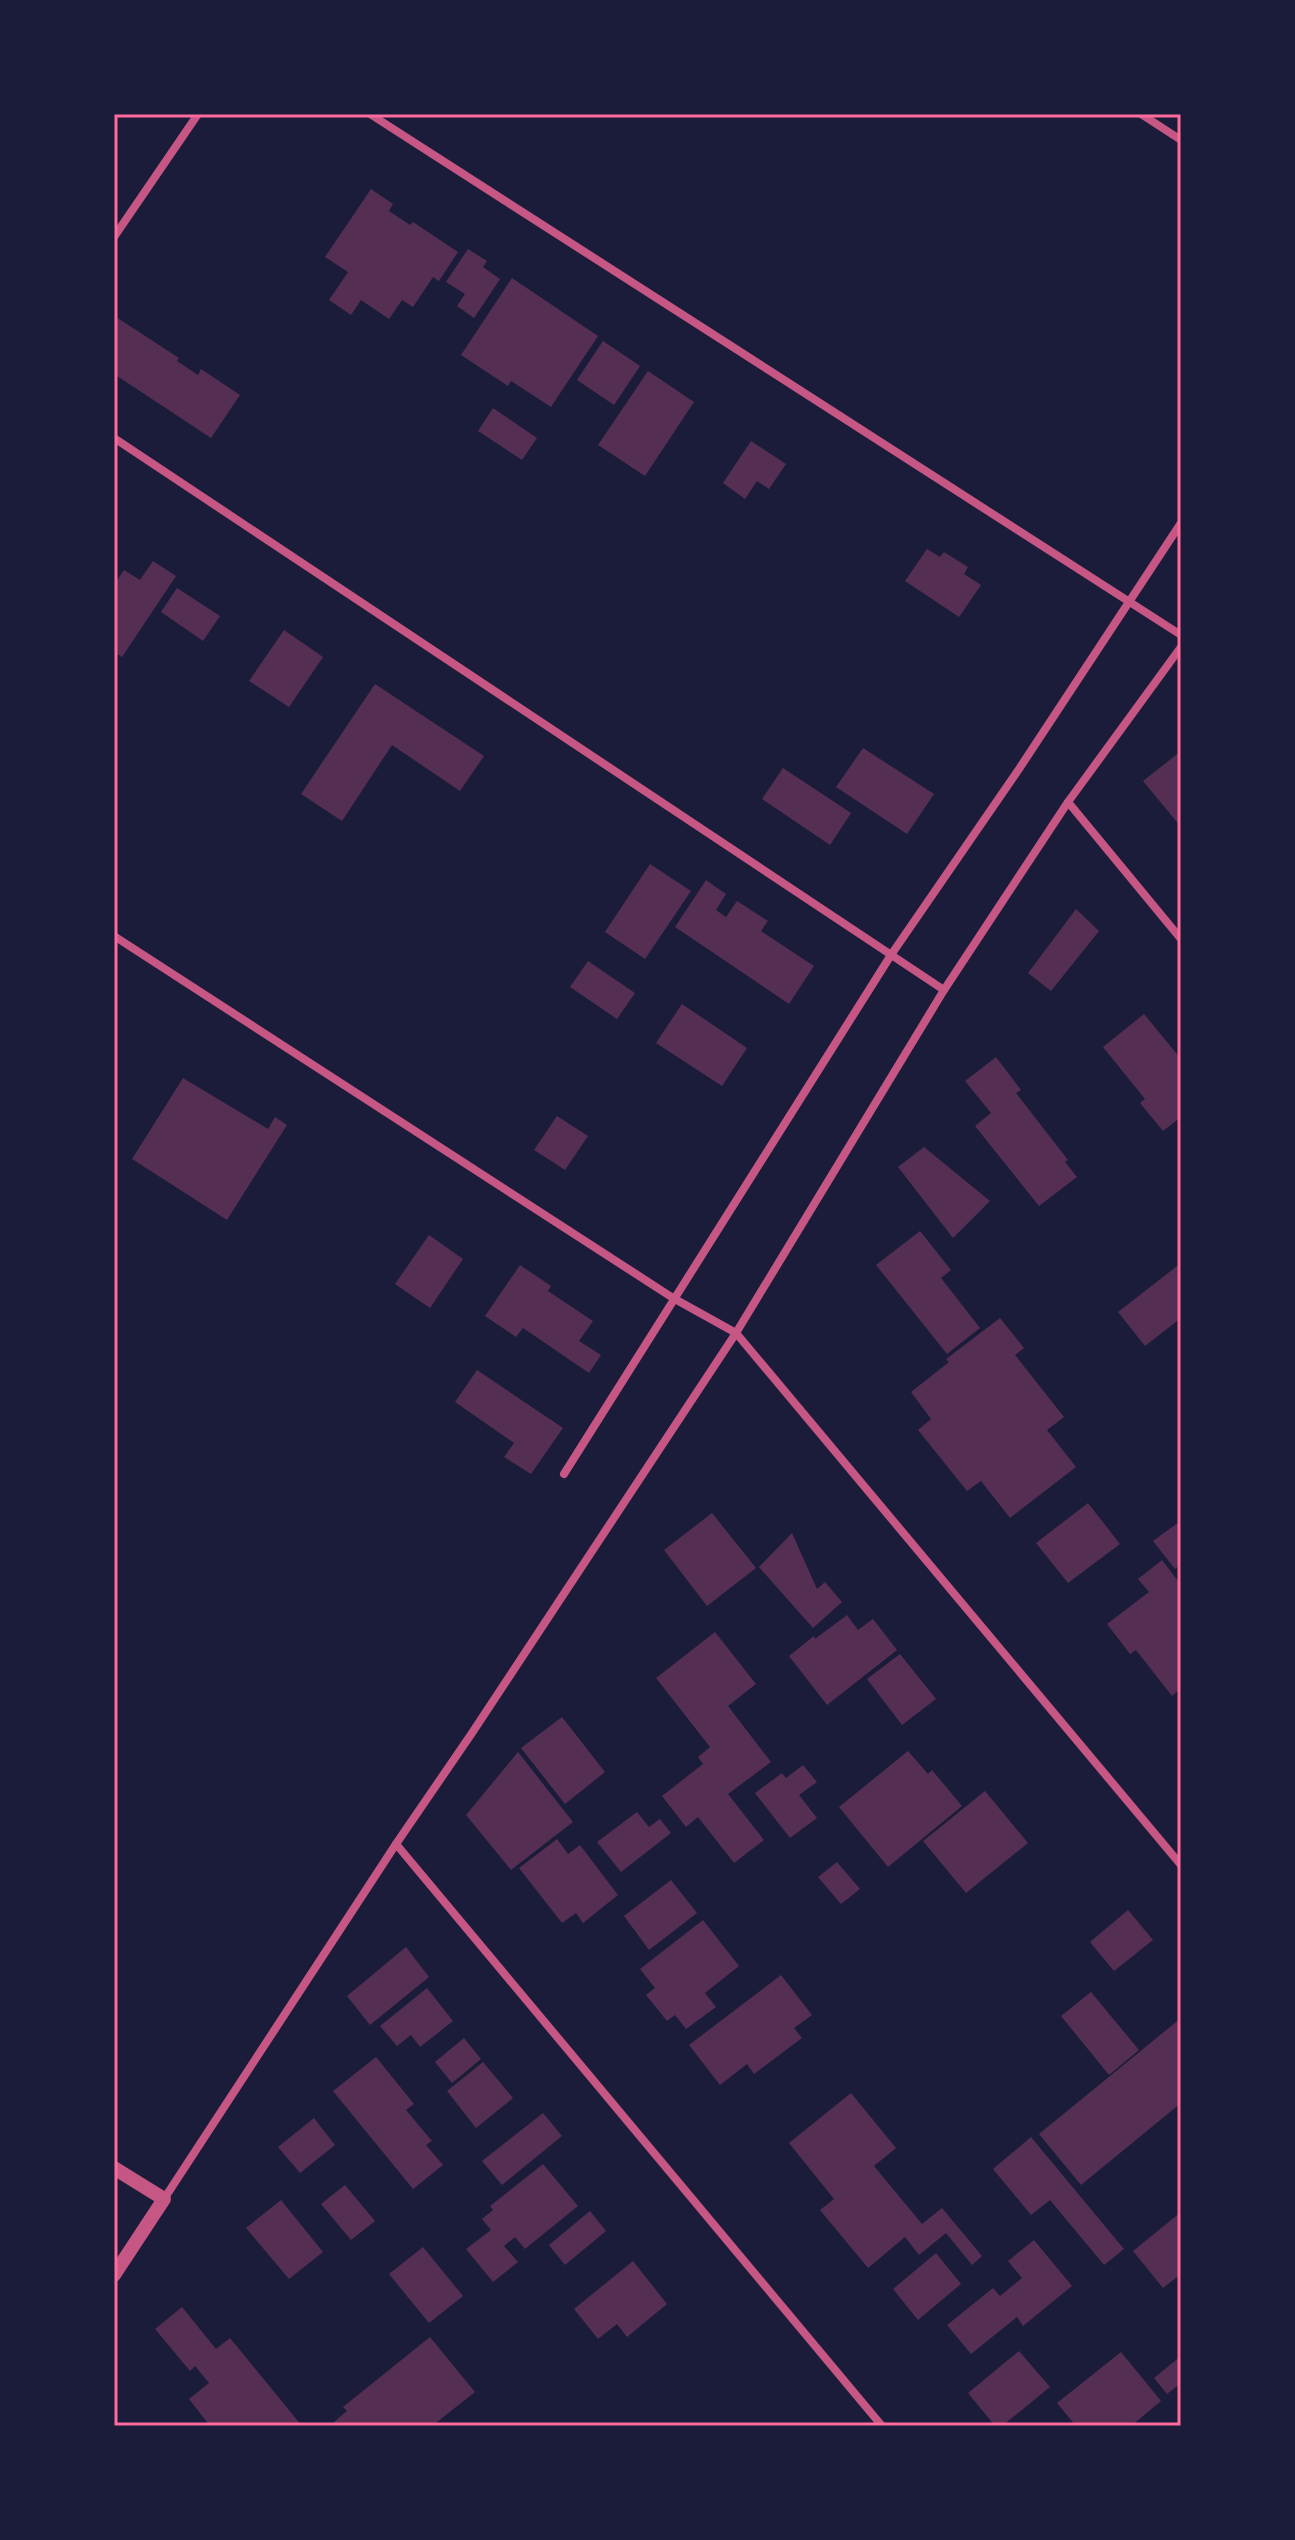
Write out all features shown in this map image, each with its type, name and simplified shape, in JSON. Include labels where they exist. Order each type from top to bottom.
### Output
[{"type":"street","points":[[114,237],[198,114]]},
{"type":"street","points":[[370,114],[1181,635]]},
{"type":"street","points":[[1141,114],[1181,140]]},
{"type":"street","points":[[114,438],[944,990]]},
{"type":"street","points":[[564,1474],[891,955],[1181,523]]},
{"type":"street","points":[[114,2275],[736,1333],[944,990],[1068,802],[1181,647]]},
{"type":"street","points":[[1068,802],[1181,939]]},
{"type":"street","points":[[114,936],[673,1298],[736,1333],[1181,1865]]},
{"type":"street","points":[[396,1844],[882,2426]]},
{"type":"street","points":[[114,2168],[164,2199]]},
{"type":"building","points":[[371,189],[393,204],[389,211],[410,225],[413,222],[458,252],[439,281],[433,277],[413,307],[402,300],[389,319],[361,300],[351,315],[329,300],[348,272],[325,257]]},
{"type":"building","points":[[468,249],[487,261],[483,267],[500,279],[474,318],[457,306],[465,294],[446,282]]},
{"type":"building","points":[[512,278],[598,336],[551,407],[511,381],[508,386],[461,355]]},
{"type":"building","points":[[116,317],[179,358],[177,361],[198,375],[201,369],[240,395],[211,438],[114,374]]},
{"type":"building","points":[[603,341],[640,366],[614,405],[577,380]]},
{"type":"building","points":[[648,371],[694,402],[645,476],[598,445]]},
{"type":"building","points":[[493,408],[537,438],[522,460],[478,431]]},
{"type":"building","points":[[751,441],[786,464],[769,489],[757,481],[745,499],[723,483]]},
{"type":"building","points":[[927,549],[940,557],[944,552],[968,567],[964,574],[981,585],[959,617],[905,581]]},
{"type":"building","points":[[153,561],[176,576],[122,657],[114,652],[114,585],[124,570],[140,580]]},
{"type":"building","points":[[177,588],[220,616],[203,641],[161,612]]},
{"type":"building","points":[[284,630],[323,657],[289,707],[249,681]]},
{"type":"building","points":[[375,684],[484,756],[460,791],[392,745],[342,821],[301,794]]},
{"type":"building","points":[[863,748],[934,794],[907,834],[836,787]]},
{"type":"building","points":[[1181,751],[1181,827],[1143,781]]},
{"type":"building","points":[[783,768],[851,813],[830,845],[762,799]]},
{"type":"building","points":[[650,864],[691,891],[645,959],[605,932]]},
{"type":"building","points":[[706,880],[726,894],[716,910],[726,917],[737,901],[768,921],[761,931],[814,966],[789,1004],[675,927]]},
{"type":"building","points":[[1076,909],[1099,931],[1051,991],[1028,973]]},
{"type":"building","points":[[588,961],[635,993],[617,1019],[570,987]]},
{"type":"building","points":[[682,1004],[747,1048],[722,1086],[656,1043]]},
{"type":"building","points":[[1144,1014],[1181,1059],[1181,1117],[1163,1131],[1140,1103],[1145,1099],[1103,1047]]},
{"type":"building","points":[[996,1057],[1021,1090],[1016,1093],[1068,1160],[1065,1162],[1077,1177],[1039,1206],[975,1126],[991,1113],[965,1081]]},
{"type":"building","points":[[183,1078],[268,1129],[275,1117],[287,1125],[227,1220],[132,1159]]},
{"type":"building","points":[[557,1116],[588,1136],[565,1170],[534,1150]]},
{"type":"building","points":[[924,1147],[990,1201],[953,1238],[898,1167]]},
{"type":"building","points":[[920,1231],[951,1270],[941,1278],[980,1328],[947,1354],[876,1265]]},
{"type":"building","points":[[429,1235],[463,1259],[430,1308],[395,1284]]},
{"type":"building","points":[[1181,1263],[1181,1318],[1145,1346],[1118,1312]]},
{"type":"building","points":[[520,1265],[551,1286],[548,1291],[593,1321],[579,1341],[601,1355],[589,1373],[523,1328],[516,1337],[485,1316]]},
{"type":"building","points":[[1000,1318],[1024,1348],[1015,1355],[1064,1417],[1047,1430],[1076,1467],[1010,1518],[981,1481],[967,1491],[918,1430],[931,1419],[911,1392],[949,1362],[946,1359]]},
{"type":"building","points":[[477,1370],[563,1428],[531,1474],[504,1457],[514,1443],[455,1402]]},
{"type":"building","points":[[1088,1503],[1120,1544],[1068,1583],[1036,1543]]},
{"type":"building","points":[[712,1513],[756,1568],[707,1606],[664,1550]]},
{"type":"building","points":[[1179,1522],[1181,1564],[1175,1569],[1153,1541]]},
{"type":"building","points":[[792,1533],[817,1589],[825,1582],[842,1602],[813,1628],[759,1567]]},
{"type":"building","points":[[1162,1560],[1181,1585],[1181,1688],[1172,1696],[1136,1650],[1130,1654],[1107,1624],[1149,1592],[1138,1579]]},
{"type":"building","points":[[847,1615],[858,1630],[873,1619],[897,1650],[827,1705],[789,1656]]},
{"type":"building","points":[[715,1632],[756,1684],[728,1706],[771,1762],[728,1794],[764,1840],[734,1863],[698,1817],[686,1827],[662,1796],[703,1764],[698,1757],[710,1747],[656,1678]]},
{"type":"building","points":[[900,1654],[936,1699],[902,1725],[867,1679]]},
{"type":"building","points":[[562,1717],[605,1772],[565,1804],[521,1748]]},
{"type":"building","points":[[908,1751],[928,1774],[932,1770],[962,1806],[888,1867],[839,1807]]},
{"type":"building","points":[[518,1752],[573,1822],[511,1870],[466,1815]]},
{"type":"building","points":[[803,1765],[817,1782],[799,1795],[817,1818],[790,1838],[755,1793],[782,1773],[786,1778]]},
{"type":"building","points":[[985,1791],[1028,1843],[966,1893],[923,1841]]},
{"type":"building","points":[[637,1812],[649,1827],[660,1819],[671,1833],[621,1872],[597,1842]]},
{"type":"building","points":[[557,1839],[568,1854],[580,1845],[618,1895],[583,1923],[576,1913],[562,1923],[519,1868]]},
{"type":"building","points":[[837,1862],[860,1889],[841,1904],[818,1877]]},
{"type":"building","points":[[671,1880],[697,1913],[649,1950],[624,1916]]},
{"type":"building","points":[[1128,1910],[1153,1940],[1114,1971],[1090,1942]]},
{"type":"building","points":[[703,1920],[739,1966],[705,1993],[716,2007],[686,2029],[675,2015],[667,2021],[646,1995],[655,1988],[640,1969]]},
{"type":"building","points":[[406,1947],[429,1977],[370,2025],[347,1996]]},
{"type":"building","points":[[781,1975],[812,2015],[794,2028],[802,2038],[754,2074],[747,2064],[720,2085],[689,2045]]},
{"type":"building","points":[[427,1988],[453,2021],[420,2047],[411,2035],[397,2046],[380,2026]]},
{"type":"building","points":[[1091,1992],[1139,2050],[1109,2075],[1061,2016]]},
{"type":"building","points":[[1181,2018],[1181,2103],[1081,2185],[1039,2134]]},
{"type":"building","points":[[464,2038],[481,2059],[452,2083],[435,2062]]},
{"type":"building","points":[[376,2057],[414,2104],[406,2110],[432,2141],[426,2145],[443,2165],[413,2189],[333,2091]]},
{"type":"building","points":[[483,2062],[513,2098],[476,2128],[447,2091]]},
{"type":"building","points":[[851,2093],[896,2148],[874,2166],[922,2224],[942,2208],[982,2256],[972,2265],[946,2233],[919,2255],[905,2237],[868,2268],[820,2210],[834,2199],[789,2143]]},
{"type":"building","points":[[543,2113],[562,2136],[502,2185],[482,2161]]},
{"type":"building","points":[[314,2118],[335,2145],[300,2173],[278,2147]]},
{"type":"building","points":[[1031,2137],[1124,2249],[1104,2265],[1050,2200],[1031,2215],[993,2169]]},
{"type":"building","points":[[543,2164],[578,2206],[525,2249],[515,2237],[504,2246],[518,2262],[493,2282],[466,2249],[491,2230],[482,2219],[493,2210],[490,2206]]},
{"type":"building","points":[[345,2185],[375,2221],[351,2240],[321,2204]]},
{"type":"building","points":[[281,2200],[323,2252],[289,2279],[246,2228]]},
{"type":"building","points":[[590,2211],[606,2231],[565,2265],[549,2245]]},
{"type":"building","points":[[1181,2212],[1181,2274],[1163,2288],[1133,2251]]},
{"type":"building","points":[[1034,2240],[1072,2286],[1023,2326],[1017,2317],[971,2354],[947,2325],[993,2288],[1000,2296],[1022,2278],[1008,2261]]},
{"type":"building","points":[[423,2247],[463,2296],[429,2323],[389,2274]]},
{"type":"building","points":[[936,2253],[961,2284],[918,2320],[893,2289]]},
{"type":"building","points":[[633,2261],[667,2304],[627,2337],[617,2324],[598,2339],[574,2309]]},
{"type":"building","points":[[182,2307],[216,2349],[230,2338],[302,2426],[210,2426],[189,2399],[209,2383],[195,2366],[190,2371],[155,2329]]},
{"type":"building","points":[[430,2337],[475,2392],[432,2426],[338,2426],[334,2422],[347,2411],[343,2407]]},
{"type":"building","points":[[1019,2351],[1050,2387],[1002,2426],[995,2426],[968,2393]]},
{"type":"building","points":[[1121,2352],[1161,2401],[1131,2426],[1076,2426],[1057,2403]]},
{"type":"building","points":[[1181,2356],[1181,2383],[1167,2394],[1154,2378]]}]
